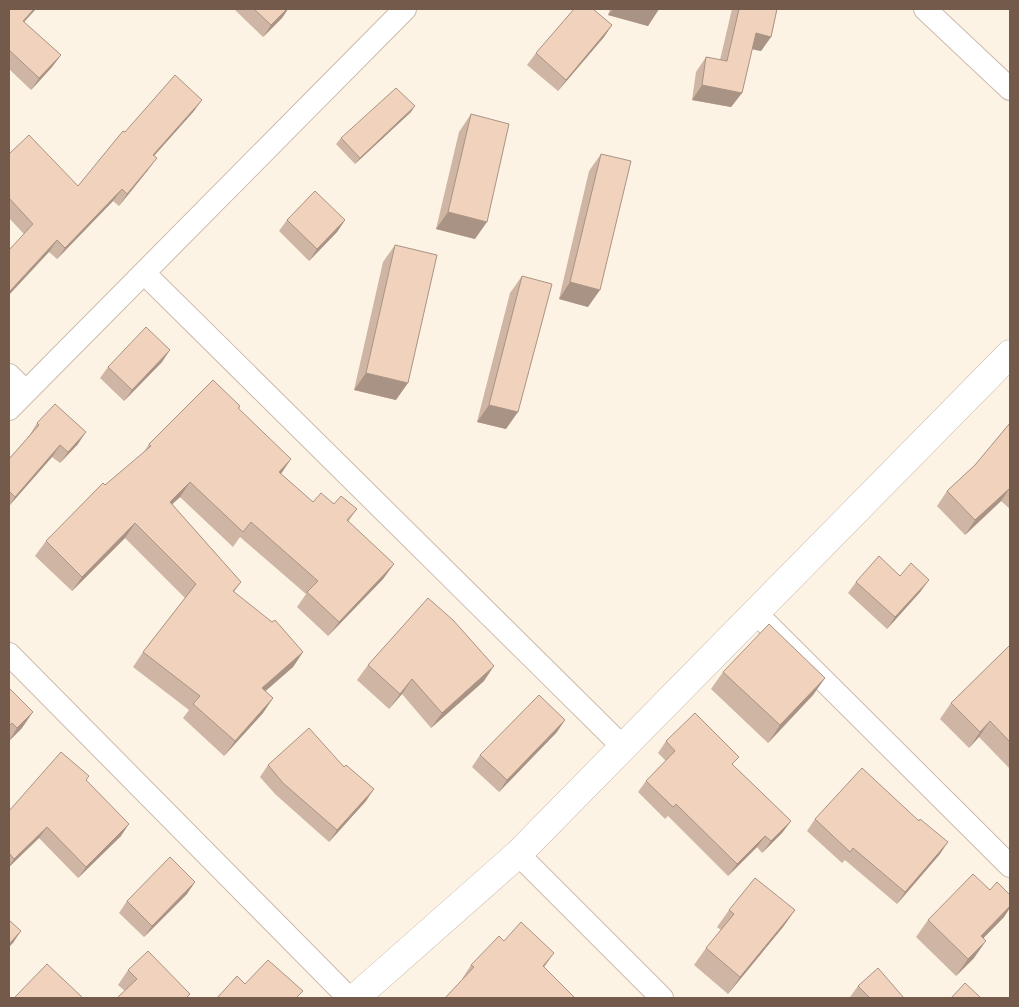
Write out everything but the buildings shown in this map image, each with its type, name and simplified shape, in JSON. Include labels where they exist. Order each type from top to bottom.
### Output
[{"type":"street","points":[[9,408],[405,9]]},
{"type":"street","points":[[925,9],[1010,89]]},
{"type":"street","points":[[144,272],[623,747]]},
{"type":"street","points":[[355,998],[518,854],[757,614],[1010,355]]},
{"type":"street","points":[[9,374],[25,391]]},
{"type":"street","points":[[757,614],[1010,866]]},
{"type":"street","points":[[9,654],[349,998]]},
{"type":"street","points":[[518,854],[662,998]]}]
